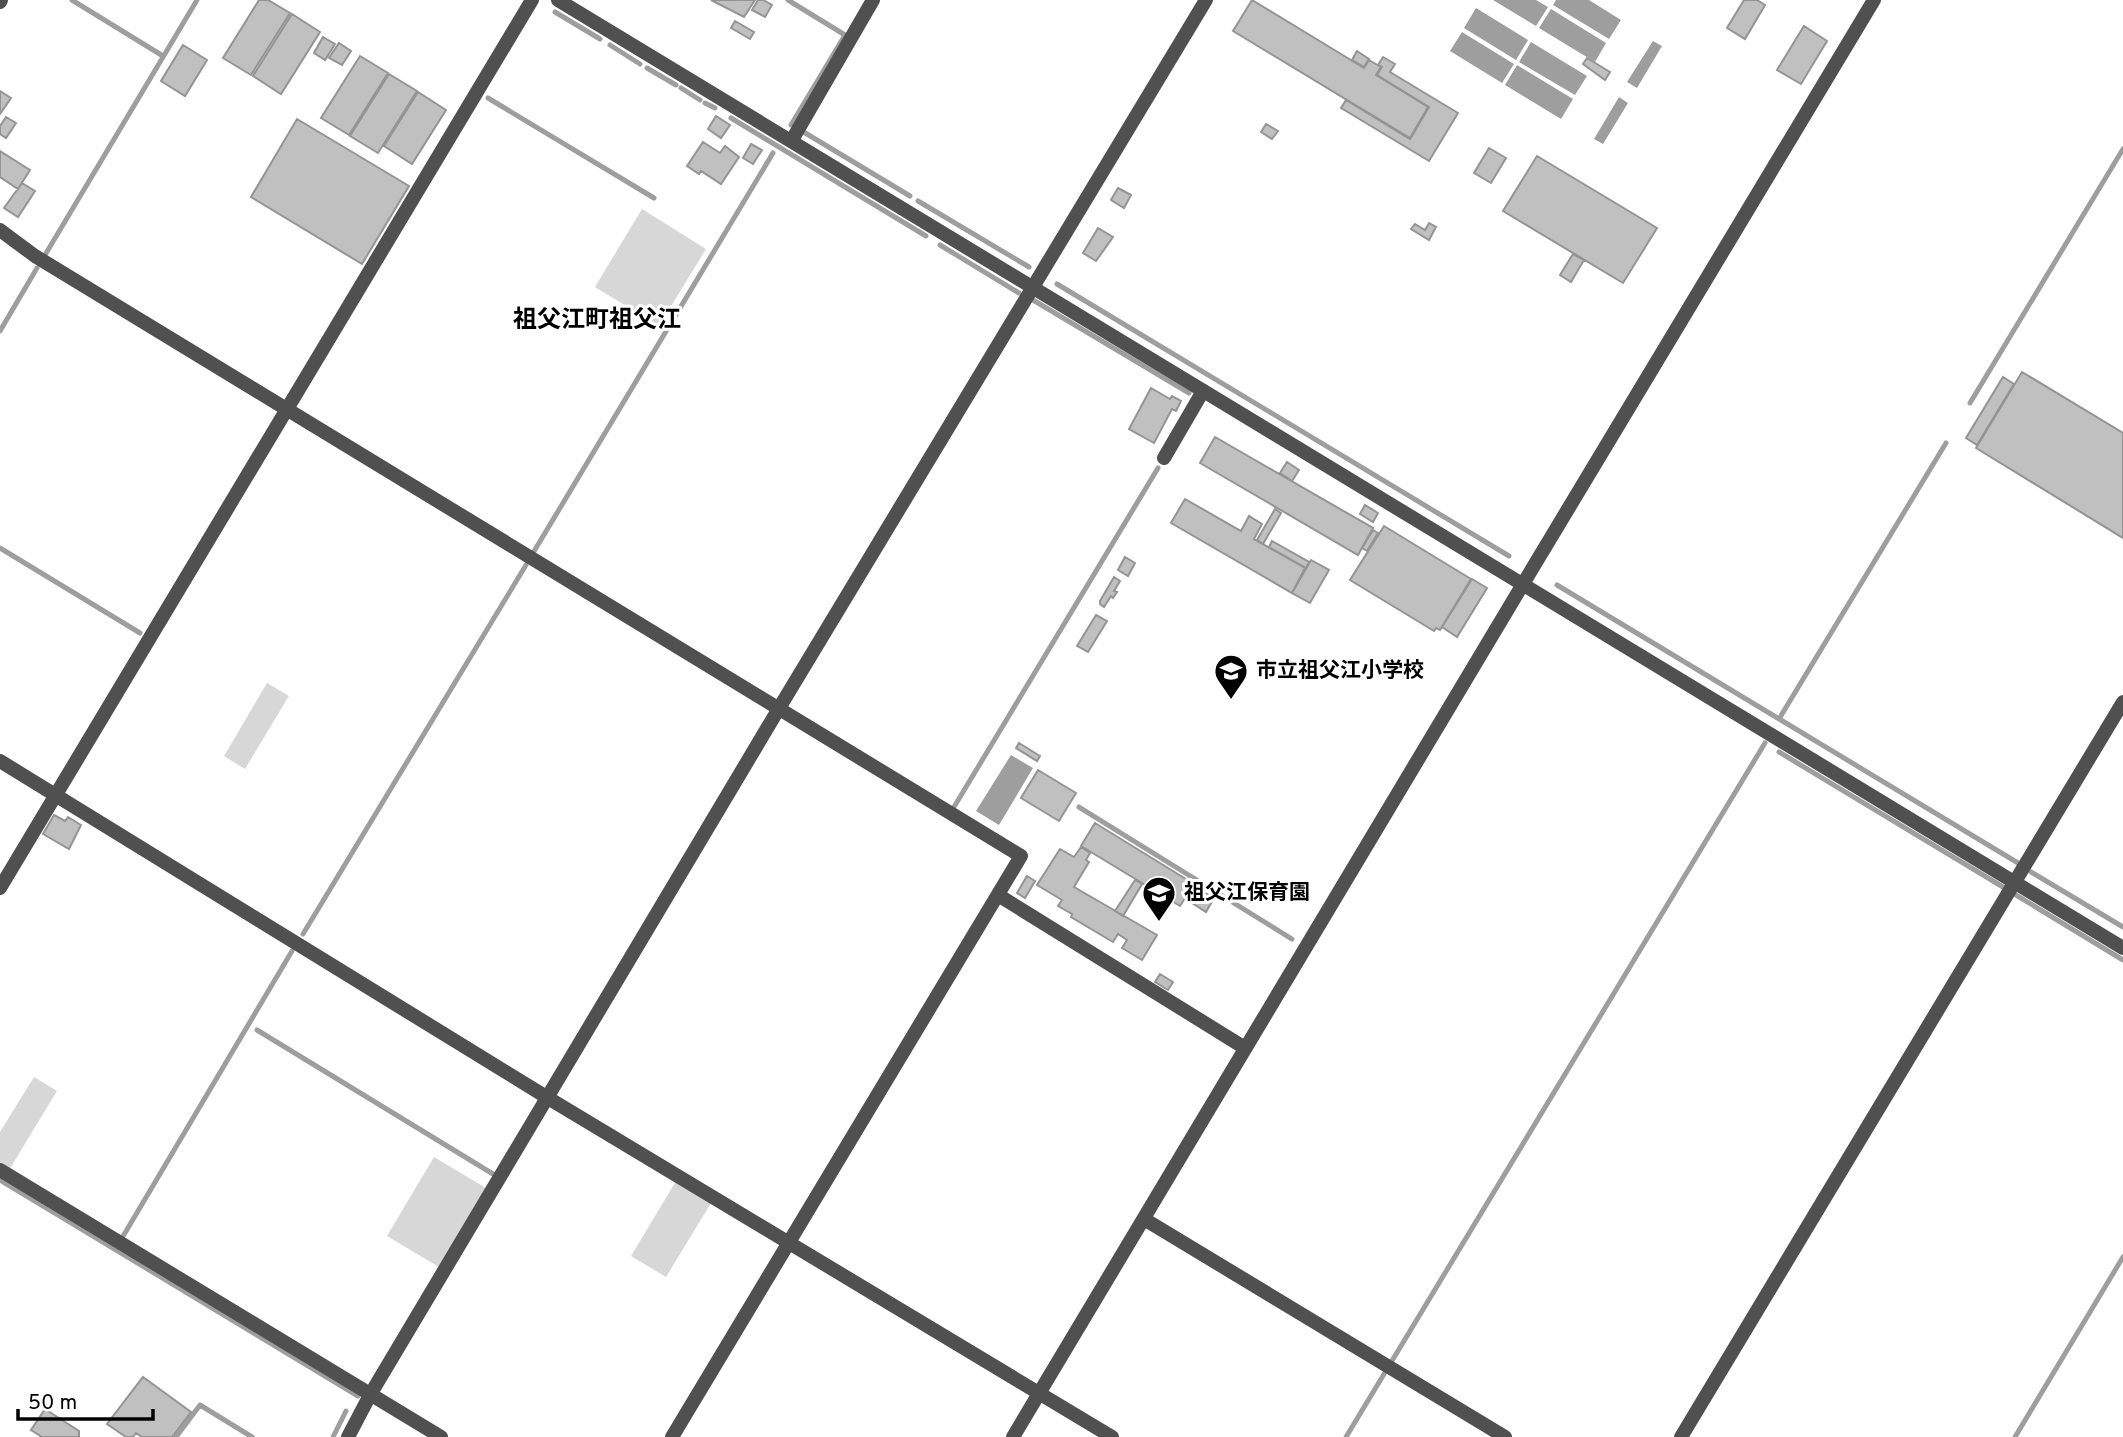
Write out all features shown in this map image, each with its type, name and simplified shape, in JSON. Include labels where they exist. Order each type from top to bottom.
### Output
[{"type":"street","points":[[558,0],[2123,948]]},
{"type":"street","points":[[792,140],[873,0]]},
{"type":"street","points":[[348,1437],[370,1395],[778,710],[1206,0]]},
{"type":"street","points":[[1013,1437],[1874,0]]},
{"type":"street","points":[[0,888],[287,411],[528,1]]},
{"type":"street","points":[[0,230],[35,256],[287,411],[1021,856],[672,1437]]},
{"type":"street","points":[[1164,458],[1203,391]]},
{"type":"street","points":[[1681,1437],[2123,702]]},
{"type":"street","points":[[0,761],[548,1098],[1112,1437]]},
{"type":"street","points":[[998,895],[1245,1048]]},
{"type":"street","points":[[0,1170],[441,1437]]},
{"type":"street","points":[[1144,1219],[1505,1437]]},
{"type":"shaded area","points":[[1493,0],[1536,0],[1548,7],[1536,26]]},
{"type":"shaded area","points":[[1556,0],[1589,0],[1621,20],[1609,39],[1553,5]]},
{"type":"shaded area","points":[[1476,8],[1528,40],[1516,60],[1464,28]]},
{"type":"shaded area","points":[[1551,9],[1606,43],[1595,62],[1539,28]]},
{"type":"shaded area","points":[[1462,32],[1514,64],[1502,83],[1450,51]]},
{"type":"shaded area","points":[[1653,41],[1662,46],[1637,88],[1627,82]]},
{"type":"shaded area","points":[[1531,42],[1587,76],[1575,95],[1519,62]]},
{"type":"shaded area","points":[[1517,65],[1573,99],[1561,119],[1505,85]]},
{"type":"shaded area","points":[[1619,97],[1628,103],[1603,144],[1594,139]]},
{"type":"shaded area","points":[[642,209],[706,249],[659,326],[595,287]]},
{"type":"shaded area","points":[[267,683],[289,696],[245,769],[224,756]]},
{"type":"shaded area","points":[[1011,755],[1033,768],[999,825],[976,811]]},
{"type":"shaded area","points":[[34,1077],[57,1091],[9,1170],[0,1165],[0,1132]]},
{"type":"shaded area","points":[[434,1157],[486,1188],[439,1267],[387,1236]]},
{"type":"shaded area","points":[[676,1181],[711,1203],[666,1277],[631,1256]]},
{"type":"building","points":[[259,0],[268,0],[290,13],[251,75],[223,58]]},
{"type":"building","points":[[711,0],[755,0],[744,17]]},
{"type":"building","points":[[758,0],[772,5],[765,17],[752,10]]},
{"type":"building","points":[[1252,0],[1364,68],[1369,60],[1381,67],[1376,75],[1428,107],[1410,138],[1233,31]]},
{"type":"building","points":[[1744,0],[1757,0],[1765,5],[1745,39],[1727,28]]},
{"type":"building","points":[[292,14],[320,32],[281,94],[253,76]]},
{"type":"building","points":[[735,21],[754,32],[750,39],[731,28]]},
{"type":"building","points":[[1804,26],[1827,41],[1801,84],[1777,70]]},
{"type":"building","points":[[323,37],[335,44],[325,60],[314,53]]},
{"type":"building","points":[[339,43],[351,51],[342,65],[329,58]]},
{"type":"building","points":[[183,45],[207,60],[185,96],[161,81]]},
{"type":"building","points":[[1357,51],[1369,59],[1364,67],[1352,60]]},
{"type":"building","points":[[360,56],[388,73],[349,135],[321,118]]},
{"type":"building","points":[[1383,57],[1395,64],[1390,72],[1458,113],[1429,161],[1341,108],[1346,100],[1410,139],[1429,107],[1377,75],[1382,67],[1378,65]]},
{"type":"building","points":[[1587,58],[1610,72],[1605,80],[1583,64]]},
{"type":"building","points":[[389,74],[417,91],[378,153],[350,136]]},
{"type":"building","points":[[0,91],[11,98],[0,114]]},
{"type":"building","points":[[418,92],[446,110],[412,164],[384,146]]},
{"type":"building","points":[[716,116],[730,125],[721,138],[708,129]]},
{"type":"building","points":[[6,117],[16,123],[6,138],[0,134],[0,126]]},
{"type":"building","points":[[297,119],[409,186],[362,264],[251,197]]},
{"type":"building","points":[[1266,124],[1278,131],[1272,139],[1261,132]]},
{"type":"building","points":[[703,142],[720,153],[725,146],[739,157],[721,184],[701,171],[699,174],[687,166]]},
{"type":"building","points":[[751,144],[762,150],[753,164],[743,158]]},
{"type":"building","points":[[1489,148],[1506,158],[1491,183],[1474,173]]},
{"type":"building","points":[[0,151],[30,170],[18,189],[0,177]]},
{"type":"building","points":[[1537,156],[1657,228],[1623,283],[1503,211]]},
{"type":"building","points":[[22,183],[35,191],[18,217],[4,208]]},
{"type":"building","points":[[1118,188],[1131,195],[1124,208],[1111,200]]},
{"type":"building","points":[[1429,223],[1436,227],[1429,240],[1411,229],[1415,224],[1425,230]]},
{"type":"building","points":[[1098,228],[1113,237],[1096,261],[1083,253]]},
{"type":"building","points":[[1573,254],[1584,260],[1571,282],[1560,275]]},
{"type":"building","points":[[2022,372],[2123,433],[2123,538],[1976,448]]},
{"type":"building","points":[[2003,377],[2014,384],[1977,445],[1966,438]]},
{"type":"building","points":[[1151,388],[1170,399],[1172,396],[1181,401],[1176,411],[1172,409],[1154,443],[1129,429]]},
{"type":"building","points":[[1215,437],[1373,528],[1358,555],[1200,463]]},
{"type":"building","points":[[1287,462],[1299,470],[1292,481],[1280,473]]},
{"type":"building","points":[[1185,499],[1241,531],[1249,516],[1262,524],[1254,539],[1305,568],[1292,593],[1171,523]]},
{"type":"building","points":[[1365,505],[1378,513],[1373,522],[1360,514]]},
{"type":"building","points":[[1275,509],[1281,513],[1263,544],[1257,540]]},
{"type":"building","points":[[1384,526],[1471,579],[1440,630],[1436,628],[1434,631],[1350,580]]},
{"type":"building","points":[[1373,530],[1378,533],[1367,551],[1362,548]]},
{"type":"building","points":[[1272,541],[1309,562],[1306,568],[1269,547]]},
{"type":"building","points":[[1125,557],[1135,563],[1128,576],[1118,570]]},
{"type":"building","points":[[1311,560],[1329,570],[1310,603],[1292,593]]},
{"type":"building","points":[[1114,577],[1120,581],[1114,591],[1117,592],[1104,607],[1100,601]]},
{"type":"building","points":[[1472,579],[1487,588],[1457,637],[1442,627]]},
{"type":"building","points":[[1096,615],[1107,621],[1088,652],[1077,646]]},
{"type":"building","points":[[1019,743],[1040,756],[1037,761],[1016,748]]},
{"type":"building","points":[[1038,770],[1076,793],[1059,821],[1021,798]]},
{"type":"building","points":[[54,815],[65,821],[68,817],[81,825],[69,849],[43,834]]},
{"type":"building","points":[[1095,823],[1194,884],[1180,906],[1081,846]]},
{"type":"building","points":[[1081,847],[1090,853],[1086,860],[1089,862],[1074,887],[1157,935],[1142,960],[1122,948],[1127,940],[1118,934],[1113,942],[1071,917],[1072,914],[1058,906],[1062,900],[1037,885],[1060,849],[1074,857]]},
{"type":"building","points":[[1027,876],[1035,881],[1025,898],[1017,893]]},
{"type":"building","points":[[1135,880],[1142,884],[1123,916],[1115,911]]},
{"type":"building","points":[[1197,888],[1214,898],[1206,912],[1189,901]]},
{"type":"building","points":[[1160,974],[1173,982],[1168,990],[1155,982]]},
{"type":"building","points":[[143,1377],[191,1412],[172,1437],[142,1437],[136,1433],[133,1437],[126,1437],[107,1424]]},
{"type":"building","points":[[45,1409],[79,1431],[79,1437],[42,1437],[31,1430]]},
{"type":"waterway","points":[[72,0],[163,56]]},
{"type":"waterway","points":[[45,255],[197,0]]},
{"type":"waterway","points":[[788,0],[845,35],[791,125],[794,126]]},
{"type":"waterway","points":[[555,12],[600,39]]},
{"type":"waterway","points":[[610,45],[640,64]]},
{"type":"waterway","points":[[647,68],[676,85]]},
{"type":"waterway","points":[[681,88],[700,100]]},
{"type":"waterway","points":[[488,98],[654,198]]},
{"type":"waterway","points":[[705,103],[715,108]]},
{"type":"waterway","points":[[731,118],[926,236]]},
{"type":"waterway","points":[[802,131],[910,196]]},
{"type":"waterway","points":[[1970,403],[2123,149]]},
{"type":"waterway","points":[[533,553],[773,153]]},
{"type":"waterway","points":[[918,201],[1029,267]]},
{"type":"waterway","points":[[940,245],[1019,293]]},
{"type":"waterway","points":[[0,331],[37,268]]},
{"type":"waterway","points":[[1057,284],[1509,556]]},
{"type":"waterway","points":[[1033,300],[1189,393]]},
{"type":"waterway","points":[[1779,719],[1946,443]]},
{"type":"waterway","points":[[954,807],[1158,468]]},
{"type":"waterway","points":[[0,548],[140,633]]},
{"type":"waterway","points":[[303,934],[526,565]]},
{"type":"waterway","points":[[1557,585],[2018,863]]},
{"type":"waterway","points":[[1346,1437],[1765,743]]},
{"type":"waterway","points":[[1779,752],[2003,887]]},
{"type":"waterway","points":[[1079,807],[1292,939]]},
{"type":"waterway","points":[[2031,872],[2123,927]]},
{"type":"waterway","points":[[2016,895],[2123,960]]},
{"type":"waterway","points":[[122,1238],[292,951]]},
{"type":"waterway","points":[[257,1030],[493,1174]]},
{"type":"waterway","points":[[0,1180],[358,1396]]},
{"type":"waterway","points":[[2015,1437],[2123,1257]]},
{"type":"waterway","points":[[176,1437],[200,1405],[252,1437]]},
{"type":"waterway","points":[[333,1437],[346,1411]]},
{"type":"place","name":"市立祖父江小学校","points":[[1231,701]]},
{"type":"place","name":"祖父江保育園","points":[[1159,923]]},
{"type":"district","name":"祖父江町祖父江","points":[[597,321]]}]
